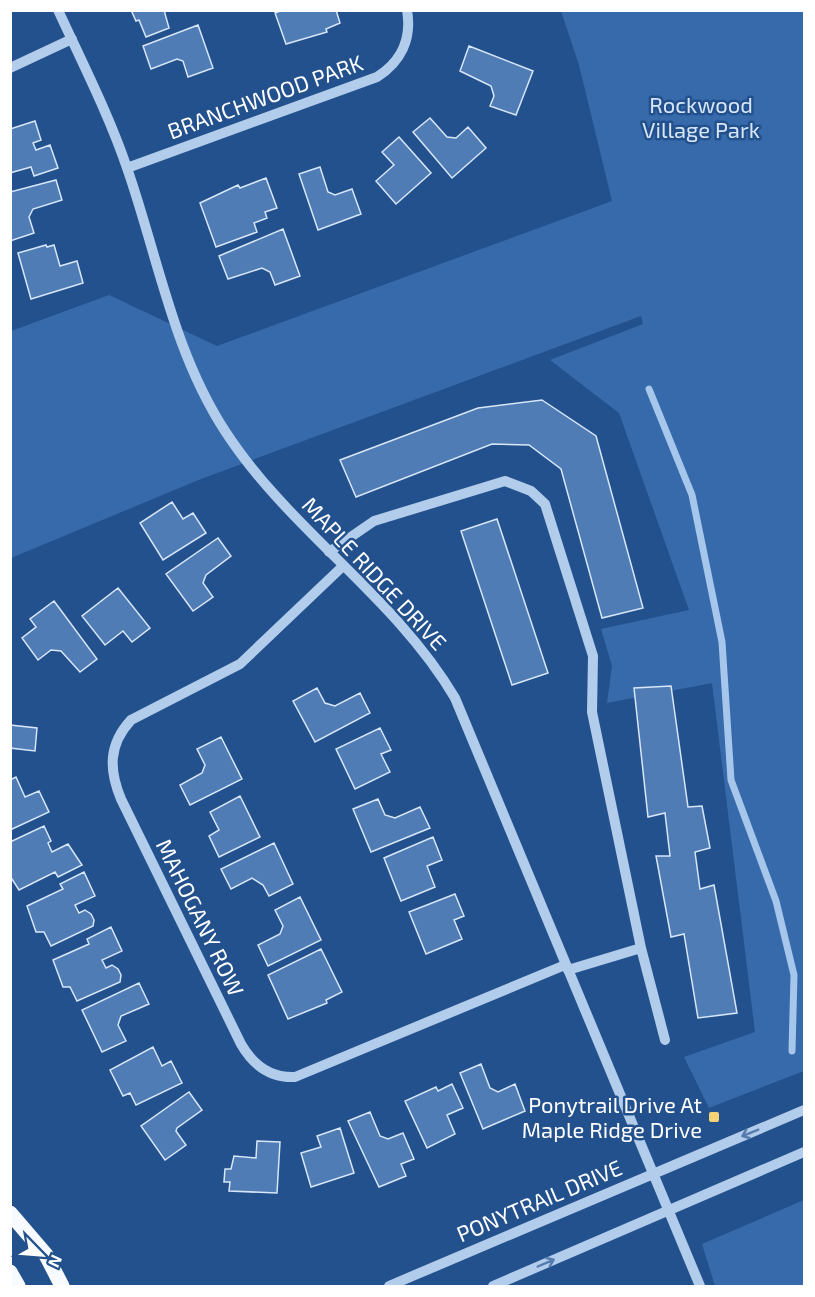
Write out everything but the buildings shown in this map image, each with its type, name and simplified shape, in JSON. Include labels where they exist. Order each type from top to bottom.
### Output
[{"type":"main road","points":[[10,1214],[46,1255],[62,1287]]},
{"type":"main road","points":[[10,1272],[18,1287]]},
{"type":"street","name":"MAPLE RIDGE DRIVE","points":[[58,10],[127,168],[159,280],[195,378],[224,429],[253,473],[421,647],[455,698],[700,1287]]},
{"type":"street","name":"BRANCHWOOD PARK","points":[[127,168],[377,77],[390,68],[403,49],[408,35],[406,10]]},
{"type":"street","points":[[10,68],[72,39]]},
{"type":"street","points":[[329,552],[374,521],[505,481],[531,491],[545,504],[593,656],[592,712],[641,948],[665,1040]]},
{"type":"street","name":"MAHOGANY ROW","points":[[343,566],[240,664],[131,720],[119,735],[112,753],[112,772],[121,799],[241,1044],[254,1062],[264,1070],[276,1075],[295,1077],[567,967],[641,948]]},
{"type":"street","name":"PONYTRAIL DRIVE","points":[[389,1287],[804,1110]]},
{"type":"street","points":[[493,1287],[804,1152]]},
{"type":"green space","name":"Rockwood Village Park","points":[[561,11],[804,11],[804,1071],[709,1108],[684,1057],[755,1032],[712,683],[607,703],[612,666],[601,629],[689,610],[619,413],[550,360],[643,324],[641,316],[201,479],[11,558],[11,331],[109,295],[217,346],[612,201],[579,65]]},
{"type":"green space","points":[[804,1200],[804,1286],[715,1286],[702,1244]]},
{"type":"waterway","points":[[649,389],[692,495],[722,642],[731,780],[776,901],[794,975],[792,1051]]},
{"type":"place","name":"Ponytrail Drive At Maple Ridge Drive","points":[[714,1117]]}]
